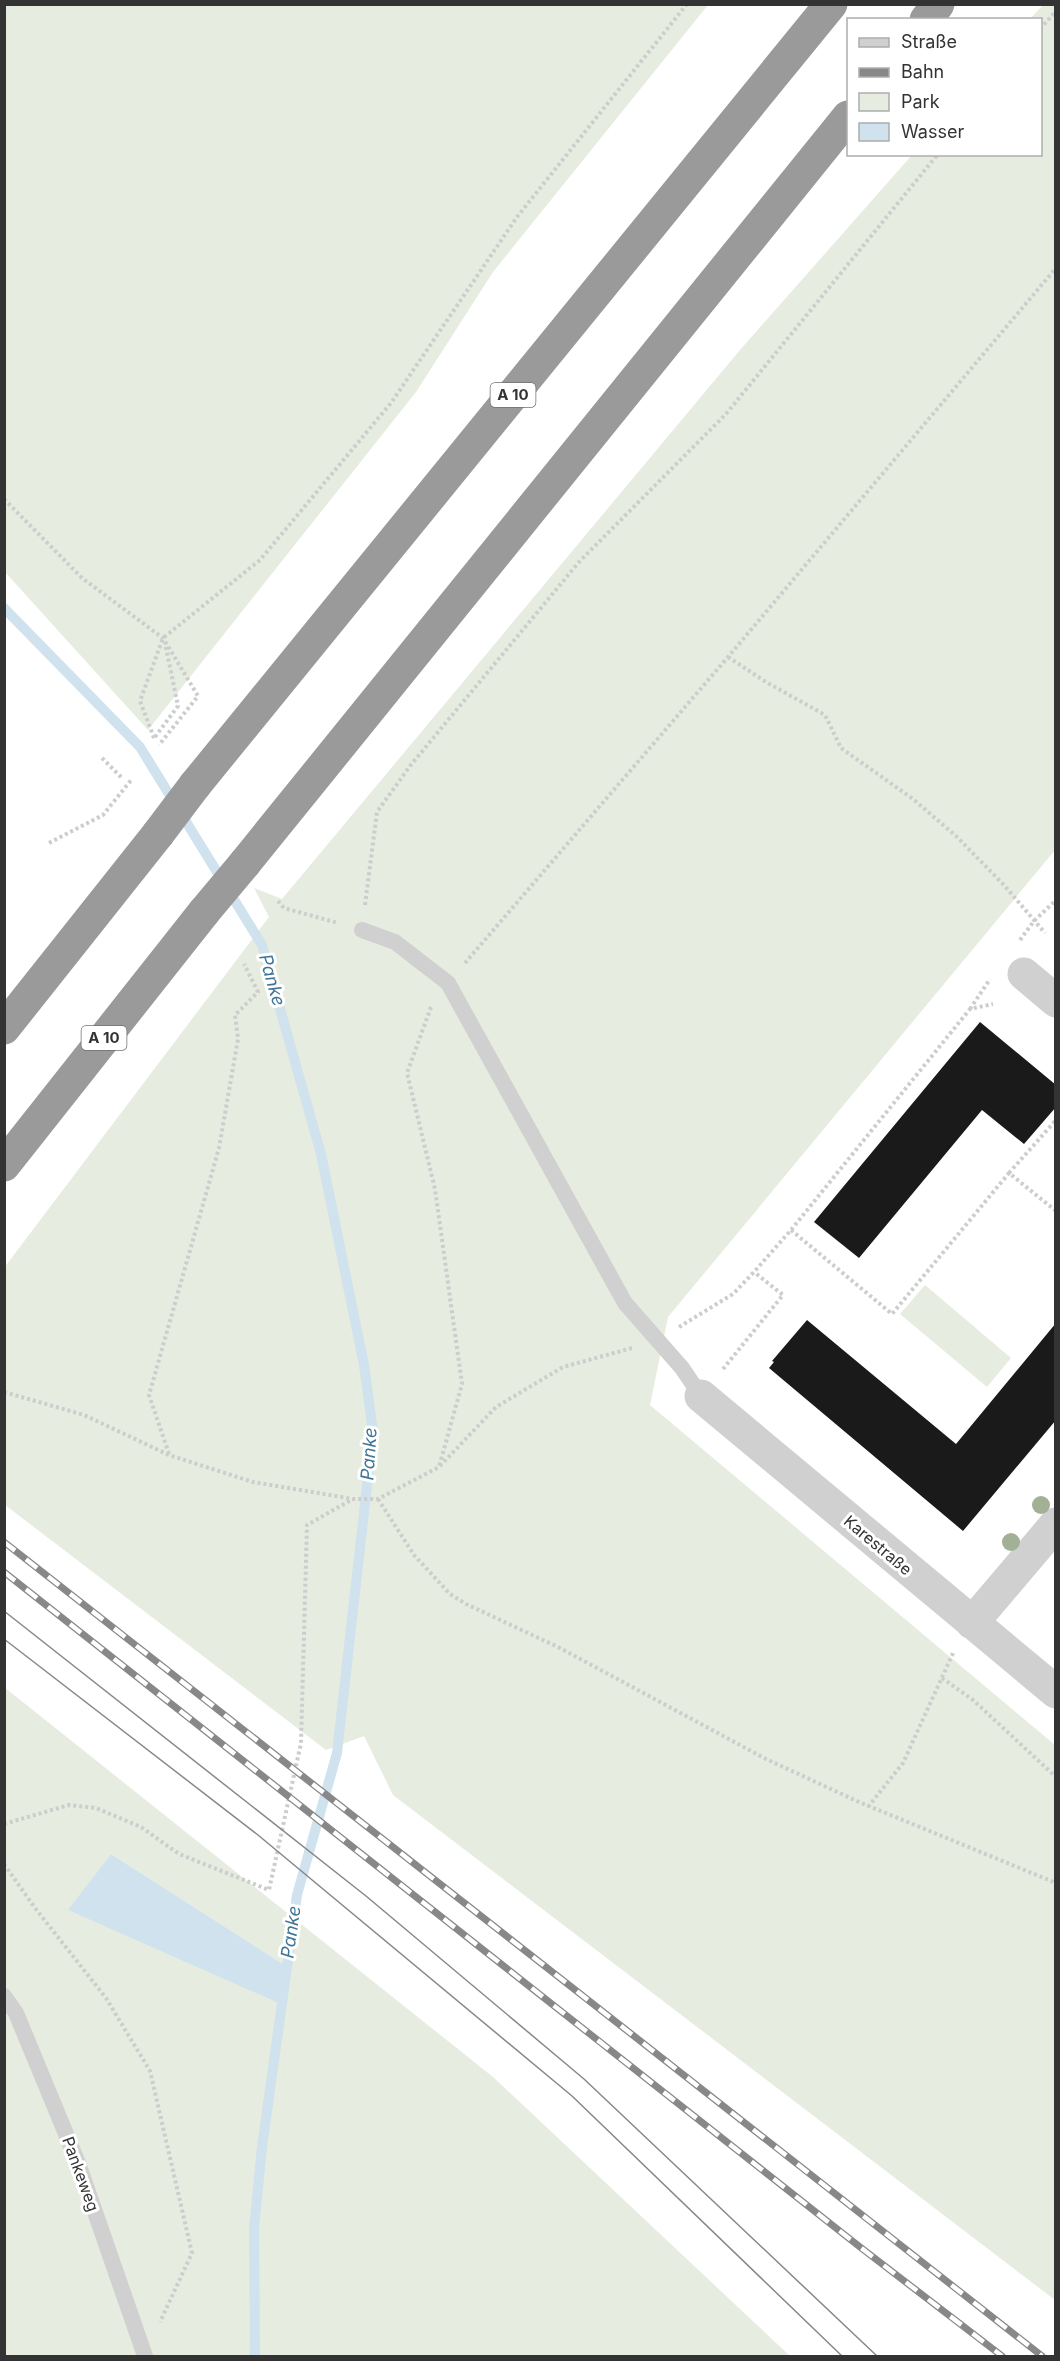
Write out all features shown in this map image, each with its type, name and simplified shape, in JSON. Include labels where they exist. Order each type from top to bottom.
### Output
[{"type":"highway","name":"A 10","points":[[4,1028],[195,785],[831,4]]},
{"type":"highway","points":[[928,18],[938,4]]},
{"type":"highway","name":"A 10","points":[[4,1165],[204,912],[847,119]]},
{"type":"street","points":[[1024,974],[1056,1001]]},
{"type":"street","name":"Karestraße","points":[[711,1384],[972,1623],[1056,1692]]},
{"type":"street","points":[[972,1623],[1056,1524]]},
{"type":"lane","points":[[362,930],[395,942],[448,983],[625,1303],[682,1368],[711,1384]]},
{"type":"lane","name":"Pankeweg","points":[[4,1996],[16,2013],[78,2163],[145,2356]]},
{"type":"path","points":[[164,638],[178,706],[154,738],[140,701],[164,638],[260,560],[391,403],[517,217],[687,4]]},
{"type":"path","points":[[1042,28],[1056,11]]},
{"type":"path","points":[[278,901],[284,909],[362,930],[377,812],[410,766],[579,562],[726,414],[936,156]]},
{"type":"path","points":[[439,1467],[462,1384],[435,1189],[407,1073],[428,1011],[448,983],[728,657],[1056,268]]},
{"type":"path","points":[[4,499],[82,578],[164,638],[198,696],[159,745]]},
{"type":"path","points":[[728,657],[766,682],[825,715],[841,748],[914,799],[956,836],[1003,884],[1045,933]]},
{"type":"path","points":[[102,758],[123,779]]},
{"type":"path","points":[[49,843],[103,815],[132,778]]},
{"type":"path","points":[[169,1455],[149,1395],[219,1148],[238,1039],[235,1015],[258,992],[244,964]]},
{"type":"path","points":[[4,1392],[84,1415],[169,1455],[253,1482],[353,1499],[378,1499],[439,1467],[496,1407],[564,1367],[656,1341],[733,1294],[791,1230],[970,1010],[993,1004]]},
{"type":"path","points":[[791,1230],[892,1314],[1056,1120]]},
{"type":"path","points":[[1009,1173],[1056,1211]]},
{"type":"path","points":[[711,1384],[783,1295],[754,1272]]},
{"type":"path","points":[[4,1824],[69,1804],[96,1808],[141,1827],[179,1854],[269,1890],[301,1743],[307,1525],[353,1499]]},
{"type":"path","points":[[378,1499],[414,1555],[450,1594],[460,1601],[558,1647],[766,1759],[868,1807],[1056,1883]]},
{"type":"path","points":[[868,1807],[903,1763],[954,1651]]},
{"type":"path","points":[[942,1678],[973,1700],[1056,1777]]},
{"type":"path","points":[[4,1864],[35,1908],[106,1998],[150,2071],[192,2253],[145,2356]]},
{"type":"green space","points":[[5,4],[708,5],[493,272],[416,392],[148,730],[5,572]]},
{"type":"green space","points":[[1043,5],[1055,5],[1055,850],[668,1317],[650,1405],[1055,1745],[1055,2300],[393,1795],[364,1736],[326,1750],[5,1505],[4,1268],[269,917],[254,888],[282,899],[740,350],[911,156],[1042,156],[1042,18],[1031,18]]},
{"type":"green space","points":[[925,1285],[1011,1358],[987,1387],[900,1314]]},
{"type":"green space","points":[[4,1687],[493,2077],[790,2356],[5,2356]],"holes":[[[111,1854],[286,1966],[281,2003],[69,1910]]]},
{"type":"water","points":[[111,1854],[286,1966],[281,2004],[68,1910]]},
{"type":"building","points":[[980,1022],[1056,1085],[1056,1107],[1024,1144],[982,1110],[859,1258],[814,1222]]},
{"type":"building","points":[[807,1320],[956,1444],[1056,1323],[1056,1420],[963,1531],[769,1368],[774,1362],[772,1361]]},
{"type":"waterway","name":"Panke","points":[[4,608],[140,747],[262,945],[321,1154],[364,1365],[373,1432],[337,1753],[297,1895],[262,2147],[254,2228],[255,2356]]},
{"type":"tram line","points":[[4,1611],[366,1896],[584,2079],[877,2356]]},
{"type":"tram line","points":[[4,1639],[258,1835],[572,2096],[842,2356]]},
{"type":"railway","points":[[4,1542],[1042,2356]]},
{"type":"railway","points":[[4,1572],[860,2247],[1002,2356]]}]
